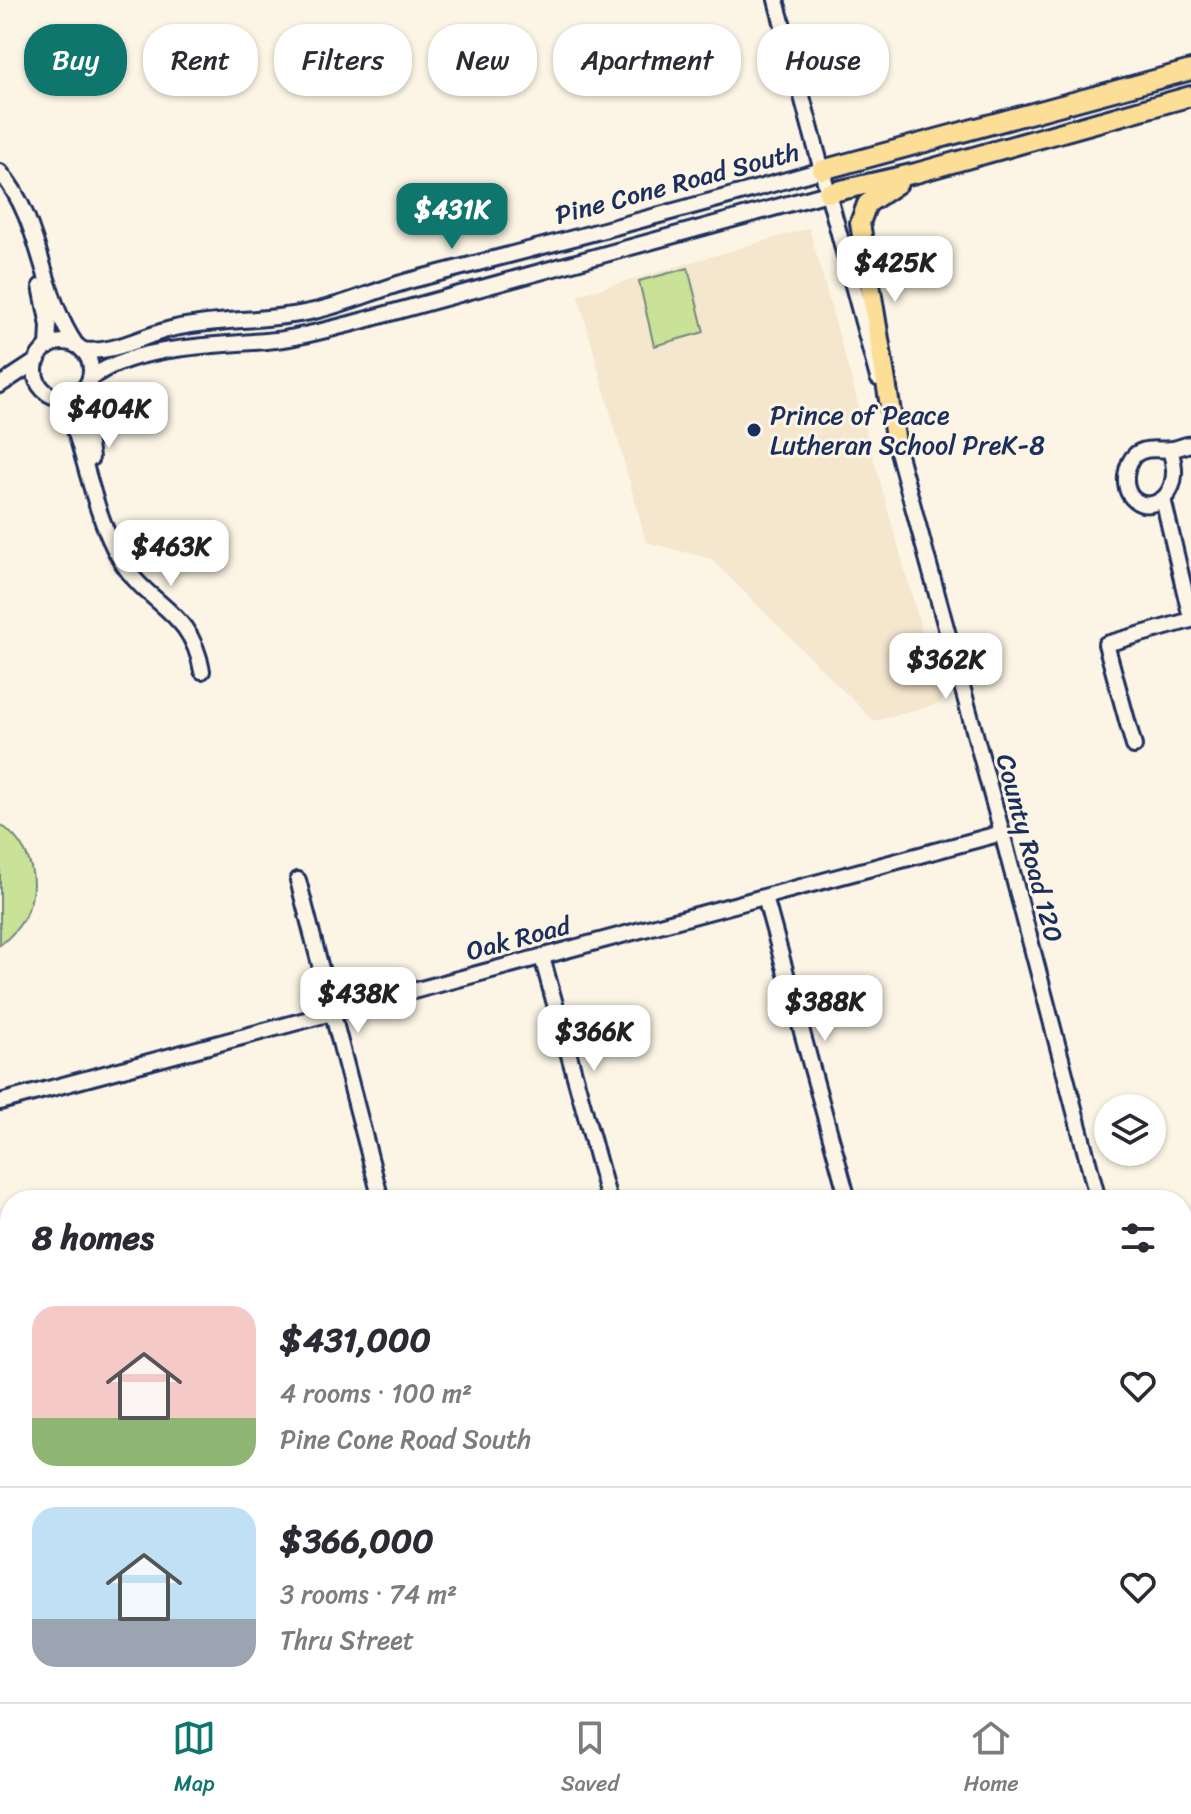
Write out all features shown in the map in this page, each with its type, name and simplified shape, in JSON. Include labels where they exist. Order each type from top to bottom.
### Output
[{"type":"main road","name":"Pine Cone Road South","points":[[822,170],[1191,70]]},
{"type":"main road","name":"Pine Cone Road South","points":[[828,193],[916,173],[1191,96]]},
{"type":"main road","points":[[896,443],[860,223],[867,204],[916,173]]},
{"type":"street","name":"County Road 120","points":[[776,0],[1095,1190]]},
{"type":"street","name":"Pine Cone Road South","points":[[79,347],[97,351],[175,328],[315,311],[407,282],[822,170]]},
{"type":"street","points":[[0,172],[17,195],[60,316],[90,363],[90,379],[81,392],[60,398],[41,387],[35,373],[38,360]]},
{"type":"street","name":"Pine Cone Road South","points":[[90,379],[98,372],[132,359],[188,348],[276,340],[350,324],[828,193]]},
{"type":"street","points":[[36,246],[49,326],[48,347]]},
{"type":"street","points":[[0,388],[38,360],[48,347],[60,342],[79,347]]},
{"type":"street","points":[[0,388],[28,384],[41,387]]},
{"type":"street","points":[[81,392],[101,513]]},
{"type":"street","points":[[60,398],[71,418],[111,540],[128,573],[181,621],[200,656],[202,671]]},
{"type":"street","points":[[1170,450],[1180,467],[1182,478],[1179,490],[1164,503],[1154,505],[1137,500],[1126,482],[1126,468],[1131,459],[1145,450],[1170,450],[1191,444]]},
{"type":"street","points":[[1134,746],[1106,644],[1191,619],[1164,503]]},
{"type":"street","name":"Oak Road","points":[[0,1102],[1002,833]]},
{"type":"street","points":[[298,880],[378,1190]]},
{"type":"street","points":[[765,897],[845,1190]]},
{"type":"street","points":[[542,957],[606,1190]]},
{"type":"shaded area","points":[[809,228],[942,703],[874,721],[711,559],[646,542],[578,295]]},
{"type":"green space","points":[[688,268],[704,332],[654,346],[639,281]]},
{"type":"green space","points":[[0,824],[25,851],[33,884],[25,917],[0,945]]},
{"type":"place","name":"Prince of Peace Lutheran School PreK-8","points":[[754,430]]}]
